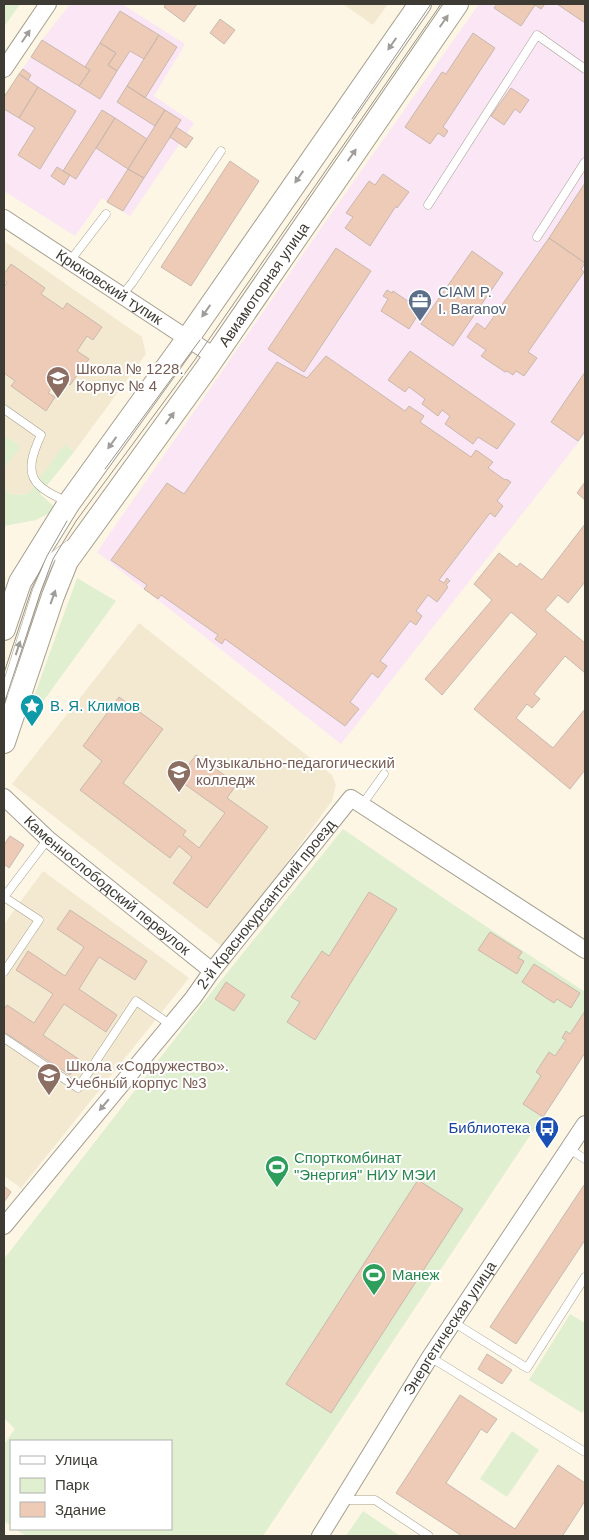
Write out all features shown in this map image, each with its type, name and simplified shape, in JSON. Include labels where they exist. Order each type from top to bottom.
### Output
[{"type":"main road","points":[[4,629],[20,582],[69,503],[188,338],[420,4]]},
{"type":"main road","name":"Авиамоторная улица","points":[[4,742],[53,596],[67,561],[214,356],[457,4]]},
{"type":"street","points":[[4,69],[48,4]]},
{"type":"street","name":"Крюковский тупик","points":[[4,218],[214,356]]},
{"type":"street","name":"Каменнослободский переулок","points":[[4,797],[48,839],[212,972]]},
{"type":"street","name":"2-й Краснокурсантский проезд","points":[[4,1226],[193,998],[351,798],[362,805]]},
{"type":"street","points":[[362,805],[585,950]]},
{"type":"street","name":"Энергетическая улица","points":[[320,1536],[344,1500],[430,1357],[585,1124]]},
{"type":"lane","points":[[428,205],[537,35],[585,69]]},
{"type":"lane","points":[[122,295],[221,151]]},
{"type":"lane","points":[[537,237],[585,162]]},
{"type":"lane","points":[[70,261],[106,214]]},
{"type":"lane","points":[[4,409],[41,435],[33,452],[31,465],[33,476],[40,486],[69,503]]},
{"type":"lane","points":[[4,694],[37,590],[51,558],[90,529]]},
{"type":"lane","points":[[362,805],[384,774]]},
{"type":"lane","points":[[4,972],[39,920],[4,897],[48,839]]},
{"type":"lane","points":[[4,1038],[78,1088],[136,1001],[171,1025]]},
{"type":"lane","points":[[569,1148],[585,1159]]},
{"type":"lane","points":[[453,1322],[527,1368],[585,1277]]},
{"type":"lane","points":[[430,1357],[585,1452]]},
{"type":"lane","points":[[344,1500],[376,1500],[429,1536]]},
{"type":"shaded area","points":[[70,4],[122,4],[185,44],[154,96],[194,123],[130,216],[102,198],[75,236],[4,191],[4,97],[42,40]]},
{"type":"shaded area","points":[[343,4],[388,4],[373,25]]},
{"type":"shaded area","name":"CIAM P. I. Baranov","points":[[479,4],[585,4],[585,434],[341,744],[97,552]]},
{"type":"shaded area","name":"Школа № 1228. Корпус № 4","points":[[4,241],[142,337],[146,354],[74,452],[65,445],[28,494],[12,495],[4,489]]},
{"type":"shaded area","name":"Музыкально-педагогический колледж","points":[[139,623],[332,775],[336,785],[332,801],[224,948],[12,784]]},
{"type":"shaded area","name":"Школа «Содружество». Учебный корпус №3","points":[[43,871],[189,978],[21,1188],[4,1176],[4,924]]},
{"type":"green space","points":[[4,4],[20,4],[4,27]]},
{"type":"green space","points":[[4,435],[20,447],[4,469]]},
{"type":"green space","points":[[65,444],[74,452],[40,494],[57,509],[36,520],[4,526],[4,489],[12,495],[28,494]]},
{"type":"green space","points":[[77,578],[116,601],[39,707],[32,702]]},
{"type":"green space","name":"Спорткомбинат \"Энергия\" НИУ МЭИ","points":[[343,829],[585,992],[585,1053],[263,1536],[26,1536],[17,1530],[172,1530],[172,1440],[10,1440],[10,1525],[4,1521],[4,1444],[15,1429],[4,1418],[4,1259],[202,1004]]},
{"type":"green space","points":[[570,1314],[585,1323],[585,1409],[582,1413],[529,1380]]},
{"type":"green space","points":[[512,1431],[539,1450],[507,1497],[480,1479]]},
{"type":"green space","points":[[363,1511],[400,1536],[346,1536]]},
{"type":"building","points":[[166,4],[197,4],[184,22],[164,7]]},
{"type":"building","points":[[497,4],[545,4],[541,9],[535,5],[521,26],[494,8]]},
{"type":"building","points":[[557,4],[585,4],[585,23]]},
{"type":"building","points":[[120,11],[159,35],[144,59],[130,51],[117,71],[108,65],[116,53],[100,43]]},
{"type":"building","points":[[220,19],[235,30],[224,44],[210,33]]},
{"type":"building","points":[[473,33],[495,48],[443,127],[448,131],[444,137],[438,133],[430,144],[405,127],[442,72],[446,74]]},
{"type":"building","points":[[159,35],[177,47],[145,98],[127,86]]},
{"type":"building","points":[[42,40],[90,70],[79,86],[31,57]]},
{"type":"building","points":[[100,43],[116,53],[108,65],[117,71],[100,99],[79,86],[90,70],[85,67]]},
{"type":"building","points":[[23,69],[31,75],[28,80],[19,74]]},
{"type":"building","points":[[19,74],[38,87],[19,118],[4,109],[4,97]]},
{"type":"building","points":[[127,86],[165,110],[155,126],[117,102]]},
{"type":"building","points":[[38,87],[76,111],[40,169],[18,155],[35,128],[19,118]]},
{"type":"building","points":[[511,88],[529,100],[520,113],[515,109],[504,125],[491,116]]},
{"type":"building","points":[[102,110],[115,118],[76,179],[63,171]]},
{"type":"building","points":[[165,110],[181,120],[144,178],[128,169]]},
{"type":"building","points":[[115,118],[147,139],[128,169],[96,148]]},
{"type":"building","points":[[176,127],[193,138],[186,148],[170,137]]},
{"type":"building","points":[[230,161],[259,181],[191,286],[161,267]]},
{"type":"building","points":[[57,167],[70,175],[64,185],[51,176]]},
{"type":"building","points":[[128,169],[144,178],[123,211],[107,202]]},
{"type":"building","points":[[383,174],[409,192],[397,208],[396,206],[370,246],[345,228],[353,217],[346,213],[369,181],[375,185]]},
{"type":"building","points":[[585,183],[585,263],[549,238]]},
{"type":"building","points":[[549,238],[585,263],[581,269],[584,272],[528,352],[537,358],[524,376],[516,371],[513,375],[507,371],[505,372],[481,356],[486,350],[467,337],[477,323],[485,329]]},
{"type":"building","points":[[336,248],[371,271],[304,372],[268,349]]},
{"type":"building","points":[[472,251],[503,273],[453,346],[421,324]]},
{"type":"building","points":[[11,264],[45,288],[41,294],[63,309],[67,303],[102,327],[93,340],[87,336],[77,351],[89,359],[70,385],[59,377],[48,393],[55,397],[46,411],[11,386],[15,381],[4,373],[4,287],[7,282],[4,280],[4,274]]},
{"type":"building","points":[[387,290],[392,293],[393,291],[421,310],[409,329],[381,311],[388,299],[383,296]]},
{"type":"building","points":[[410,351],[515,424],[497,449],[478,437],[473,444],[445,424],[450,416],[442,410],[438,416],[422,404],[425,399],[409,387],[405,392],[388,380]]},
{"type":"building","points":[[326,356],[405,411],[409,406],[424,416],[420,422],[471,457],[476,450],[493,462],[488,468],[511,482],[497,501],[503,506],[495,517],[490,513],[439,580],[444,583],[447,578],[450,581],[446,585],[448,587],[437,602],[428,595],[416,611],[422,616],[416,625],[410,621],[380,661],[387,666],[378,678],[372,673],[350,702],[359,709],[345,726],[225,639],[222,644],[215,639],[218,635],[161,595],[158,599],[144,589],[147,585],[111,560],[167,483],[184,494],[277,362],[307,378]]},
{"type":"building","points":[[585,372],[585,431],[578,441],[551,422]]},
{"type":"building","points":[[585,482],[585,500],[577,493]]},
{"type":"building","points":[[585,524],[585,582],[568,603],[558,595],[545,610],[585,643],[585,673],[565,656],[534,694],[540,699],[532,708],[527,704],[516,718],[553,748],[585,709],[585,770],[570,789],[474,709],[537,634],[511,612],[442,695],[425,679],[492,600],[474,584],[499,553],[517,567],[520,563],[542,580]]},
{"type":"building","points":[[119,697],[163,729],[123,783],[186,831],[183,835],[199,848],[225,813],[183,783],[191,772],[186,768],[196,755],[237,784],[227,798],[268,827],[207,908],[173,883],[192,857],[179,846],[170,858],[80,790],[102,761],[83,746]]},
{"type":"building","points":[[10,836],[24,845],[9,868],[4,864],[4,845]]},
{"type":"building","points":[[369,892],[397,909],[315,1040],[287,1022],[300,1002],[291,997],[322,951],[329,956]]},
{"type":"building","points":[[70,910],[147,961],[135,980],[99,957],[79,989],[117,1015],[106,1032],[64,1004],[43,1035],[80,1060],[70,1075],[4,1032],[4,1010],[7,1005],[34,1023],[53,994],[16,970],[28,951],[65,976],[84,947],[57,929]]},
{"type":"building","points":[[490,932],[522,952],[518,958],[524,961],[517,974],[478,950]]},
{"type":"building","points":[[534,964],[580,993],[571,1008],[557,999],[554,1003],[522,982]]},
{"type":"building","points":[[226,982],[245,995],[234,1011],[215,999]]},
{"type":"building","points":[[585,1011],[585,1053],[543,1117],[523,1104],[541,1076],[536,1072],[549,1052],[555,1056],[566,1040],[562,1038],[566,1031],[570,1034]]},
{"type":"building","name":"Манеж","points":[[418,1180],[463,1209],[331,1413],[286,1384]]},
{"type":"building","points":[[584,1185],[585,1240],[516,1344],[490,1327]]},
{"type":"building","points":[[4,1186],[11,1192],[4,1202]]},
{"type":"building","points":[[487,1354],[512,1370],[502,1384],[478,1369]]},
{"type":"building","points":[[460,1395],[497,1419],[487,1433],[481,1429],[446,1483],[515,1529],[558,1465],[585,1483],[585,1501],[563,1535],[565,1536],[462,1536],[396,1493]]},
{"type":"tram line","points":[[352,119],[431,4]]},
{"type":"tram line","points":[[4,704],[53,559],[76,521],[194,361],[441,4]]},
{"type":"tram line","points":[[105,469],[200,340]]},
{"type":"tram line","points":[[4,673],[32,588],[47,556],[67,521]]},
{"type":"place","name":"CIAM P. I. Baranov","points":[[420,322]]},
{"type":"place","name":"Школа № 1228. Корпус № 4","points":[[58,399]]},
{"type":"place","name":"В. Я. Климов","points":[[32,727]]},
{"type":"place","name":"Музыкально-педагогический колледж","points":[[179,793]]},
{"type":"place","name":"Школа «Содружество». Учебный корпус №3","points":[[49,1096]]},
{"type":"place","name":"Библиотека","points":[[547,1149]]},
{"type":"place","name":"Спорткомбинат \"Энергия\" НИУ МЭИ","points":[[277,1188]]},
{"type":"place","name":"Манеж","points":[[374,1296]]}]
